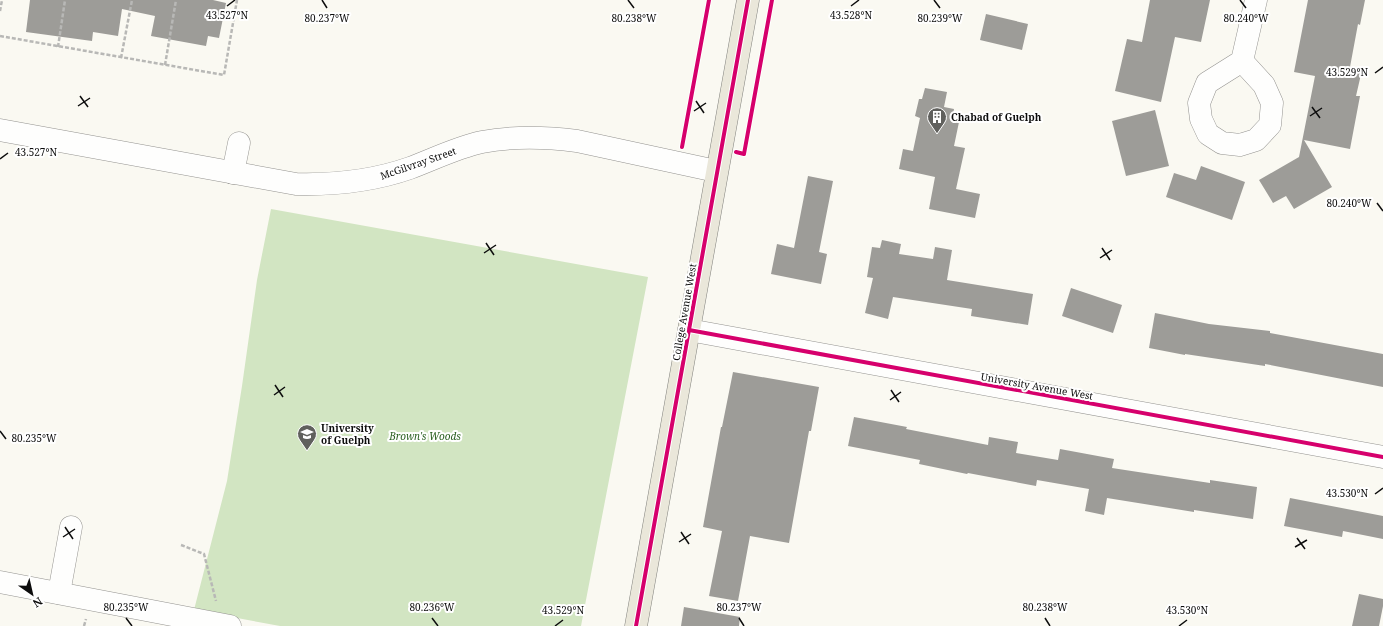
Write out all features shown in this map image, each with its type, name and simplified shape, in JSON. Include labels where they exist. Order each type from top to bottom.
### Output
[{"type":"main road","name":"College Avenue West","points":[[636,626],[716,170],[748,0]]},
{"type":"street","points":[[1242,61],[1256,0]]},
{"type":"street","name":"McGilvray Street","points":[[0,130],[296,184],[353,182],[392,174],[476,143],[500,139],[557,138],[586,142],[716,170]]},
{"type":"street","points":[[233,173],[239,143]]},
{"type":"street","name":"University Avenue West","points":[[689,330],[1383,457]]},
{"type":"street","points":[[59,593],[71,527]]},
{"type":"street","points":[[0,582],[226,625]]},
{"type":"path","points":[[0,11],[2,0]]},
{"type":"path","points":[[58,47],[65,0]]},
{"type":"path","points":[[121,58],[132,0]]},
{"type":"path","points":[[165,65],[176,0]]},
{"type":"path","points":[[0,36],[224,75],[237,0]]},
{"type":"path","points":[[181,545],[204,554],[226,625]]},
{"type":"green space","name":"Brown's Woods","points":[[271,209],[648,277],[581,626],[280,626],[194,610],[227,481],[257,280]]},
{"type":"building","points":[[30,0],[213,0],[226,3],[219,38],[208,36],[206,46],[151,36],[155,16],[122,9],[118,36],[93,32],[92,41],[26,32]]},
{"type":"building","points":[[1150,0],[1210,0],[1201,42],[1175,37],[1161,102],[1115,91],[1127,39],[1142,42]]},
{"type":"building","points":[[1308,0],[1365,0],[1360,25],[1358,24],[1350,67],[1362,70],[1356,96],[1360,96],[1350,149],[1304,140],[1332,187],[1294,209],[1286,196],[1273,203],[1259,180],[1299,157],[1315,76],[1294,72]]},
{"type":"building","points":[[986,14],[1028,24],[1022,50],[980,40]]},
{"type":"building","name":"Chabad of Guelph","points":[[925,88],[947,92],[944,107],[954,109],[952,120],[959,122],[954,146],[965,148],[956,189],[980,194],[975,218],[929,209],[935,177],[899,169],[903,149],[913,151],[920,118],[915,116],[919,99],[922,99]]},
{"type":"building","points":[[1155,110],[1169,166],[1126,176],[1112,121]]},
{"type":"building","points":[[1201,166],[1245,182],[1232,220],[1166,197],[1174,173],[1196,180]]},
{"type":"building","points":[[808,176],[833,181],[819,252],[827,254],[821,284],[771,274],[777,244],[794,248]]},
{"type":"building","points":[[882,240],[901,244],[899,254],[933,259],[935,247],[952,250],[947,280],[1033,294],[1028,325],[971,316],[972,309],[893,297],[888,319],[865,313],[873,278],[867,277],[872,247],[880,248]]},
{"type":"building","points":[[1071,288],[1122,305],[1113,333],[1062,316]]},
{"type":"building","points":[[1155,313],[1209,324],[1270,331],[1270,333],[1383,354],[1383,387],[1265,364],[1265,366],[1185,355],[1149,348]]},
{"type":"building","points":[[733,372],[819,387],[811,431],[809,431],[789,543],[750,536],[738,601],[709,596],[722,531],[703,527],[721,427]]},
{"type":"building","points":[[854,417],[988,445],[989,437],[1018,442],[1016,453],[1058,460],[1060,449],[1114,459],[1112,468],[1210,483],[1210,480],[1257,487],[1253,519],[1194,510],[1194,512],[1107,498],[1104,515],[1085,511],[1089,489],[1037,480],[1036,486],[967,474],[919,464],[920,460],[848,446]]},
{"type":"building","points":[[1290,498],[1383,516],[1383,539],[1343,531],[1342,537],[1284,526]]},
{"type":"building","points":[[1359,594],[1383,599],[1379,626],[1352,626]]},
{"type":"building","points":[[684,607],[740,617],[739,626],[681,626]]},
{"type":"cycle path","points":[[682,147],[709,0]]},
{"type":"cycle path","points":[[636,626],[748,0]]},
{"type":"cycle path","points":[[736,152],[744,154],[772,0]]},
{"type":"cycle path","points":[[689,330],[1383,457]]},
{"type":"place","name":"Chabad of Guelph","points":[[937,134]]},
{"type":"place","name":"University of Guelph","points":[[307,451]]}]
